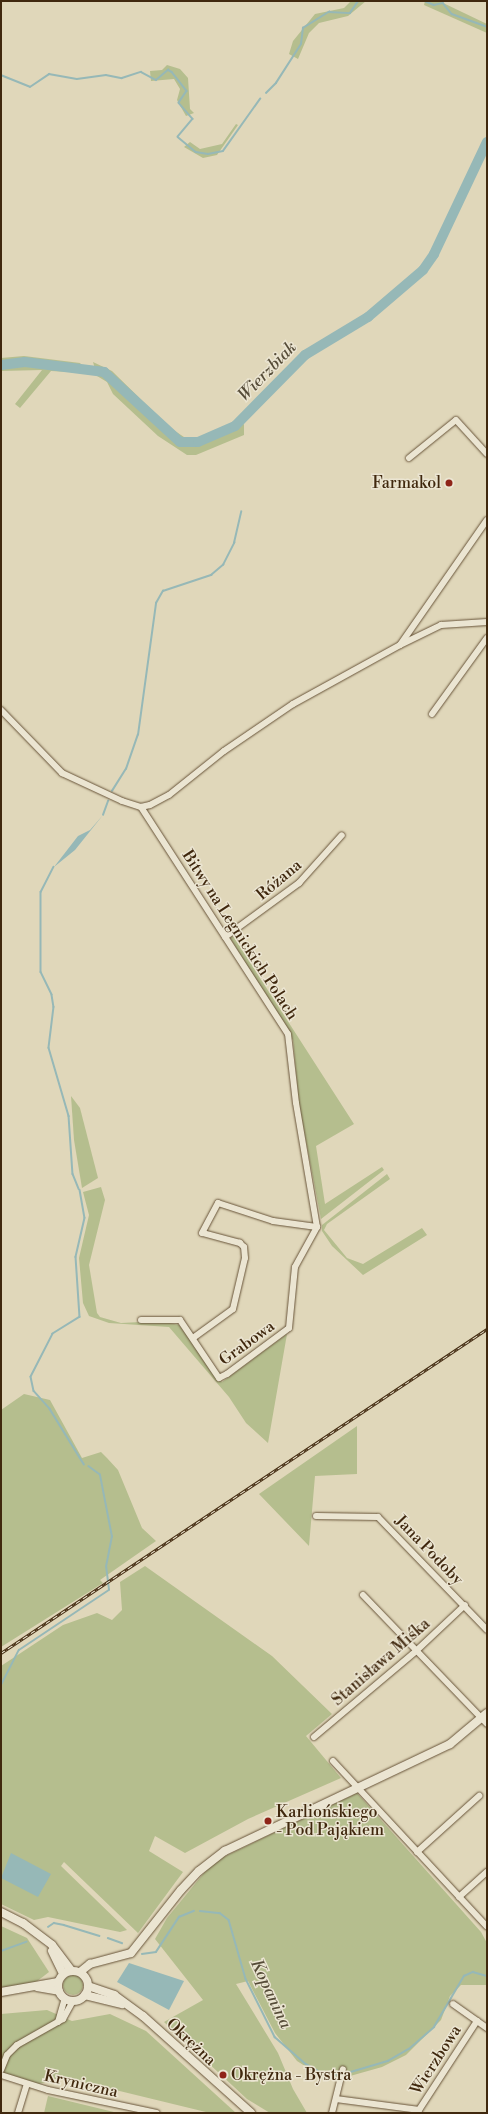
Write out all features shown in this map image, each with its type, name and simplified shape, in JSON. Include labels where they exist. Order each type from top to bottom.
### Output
[{"type":"street","points":[[409,458],[456,420],[487,454]]},
{"type":"street","points":[[400,645],[487,520]]},
{"type":"street","points":[[1,710],[62,773],[97,791],[141,807],[169,795],[224,751],[293,704],[400,645],[441,625],[487,622]]},
{"type":"street","points":[[432,714],[487,638]]},
{"type":"street","name":"Bitwy na Legnickich Polach","points":[[141,807],[288,1034],[296,1103],[317,1227]]},
{"type":"street","name":"Różana","points":[[225,937],[299,883],[342,836]]},
{"type":"street","points":[[141,1320],[180,1320],[193,1338],[233,1309],[245,1258],[244,1247],[240,1243],[202,1233],[218,1203],[273,1221],[317,1227]]},
{"type":"street","name":"Grabowa","points":[[193,1338],[219,1378],[289,1328],[295,1266],[317,1227]]},
{"type":"street","name":"Jana Podoby","points":[[316,1516],[378,1517],[487,1630]]},
{"type":"street","points":[[63,1974],[79,1973],[131,1953],[180,1890],[225,1851],[450,1744],[485,1719],[416,1651],[363,1595]]},
{"type":"street","name":"Stanisława Miśka","points":[[314,1736],[416,1651],[464,1605]]},
{"type":"street","points":[[333,1761],[359,1787],[487,1927]]},
{"type":"street","points":[[417,1852],[479,1796]]},
{"type":"street","points":[[459,1897],[487,1872]]},
{"type":"street","points":[[1,1912],[52,1945],[79,1973],[88,1986],[85,1995],[73,2001],[67,2014],[58,2022],[17,2045],[7,2055],[1,2070]]},
{"type":"street","points":[[42,1938],[63,1974]]},
{"type":"street","points":[[63,1974],[58,1982],[59,1991],[65,1998],[73,2001]]},
{"type":"street","points":[[1,1992],[37,1987],[58,1982]]},
{"type":"street","name":"Okrężna","points":[[88,1986],[114,1995],[131,2006],[251,2113]]},
{"type":"street","points":[[37,1987],[59,1991]]},
{"type":"street","name":"Okrężna","points":[[85,1995],[131,2006]]},
{"type":"street","points":[[58,2022],[65,1998]]},
{"type":"street","points":[[453,2004],[487,2028]]},
{"type":"street","name":"Wierzbowa","points":[[418,2112],[477,2021]]},
{"type":"street","points":[[332,2113],[343,2068]]},
{"type":"street","name":"Kryniczna","points":[[1,2075],[27,2084],[157,2113]]},
{"type":"street","points":[[18,2113],[27,2084]]},
{"type":"street","points":[[336,2099],[418,2112]]},
{"type":"green space","points":[[351,1],[366,1],[348,16],[319,23],[309,33],[298,59],[289,54],[293,41],[315,14],[344,8]]},
{"type":"green space","points":[[425,1],[439,1],[487,24],[487,33],[424,5]]},
{"type":"green space","points":[[167,65],[180,69],[188,78],[190,109],[194,113],[186,116],[177,100],[180,89],[174,79],[151,81],[150,71],[162,70]]},
{"type":"green space","points":[[236,124],[238,125],[217,155],[203,158],[184,147],[190,142],[200,149],[222,144]]},
{"type":"green space","points":[[24,356],[80,363],[88,373],[51,371],[20,408],[15,404],[42,370],[1,371],[1,358]]},
{"type":"green space","points":[[93,362],[112,371],[169,427],[190,441],[244,424],[244,435],[196,455],[187,455],[158,436],[113,394],[107,382],[97,376]]},
{"type":"green space","points":[[233,936],[354,1124],[316,1146],[325,1204],[382,1167],[384,1170],[321,1219],[299,1105],[293,1040],[230,938]]},
{"type":"green space","points":[[71,1096],[80,1108],[98,1178],[82,1188],[74,1140]]},
{"type":"green space","points":[[387,1174],[390,1179],[327,1224],[324,1230],[347,1258],[363,1264],[422,1228],[427,1235],[363,1275],[332,1246],[322,1231],[322,1225]]},
{"type":"green space","points":[[101,1187],[105,1200],[89,1265],[97,1313],[100,1317],[121,1323],[160,1321],[179,1325],[222,1382],[287,1334],[268,1443],[246,1423],[229,1397],[169,1327],[109,1323],[89,1316],[83,1303],[79,1258],[89,1215],[83,1192]]},
{"type":"green space","points":[[24,1394],[50,1400],[82,1458],[101,1452],[118,1470],[142,1528],[156,1541],[100,1580],[103,1583],[1,1647],[1,1410]]},
{"type":"green space","points":[[357,1426],[357,1474],[315,1476],[309,1546],[259,1494]]},
{"type":"green space","points":[[145,1566],[272,1656],[332,1714],[306,1736],[341,1778],[248,1819],[185,1853],[155,1836],[149,1851],[183,1872],[138,1933],[64,1862],[61,1866],[127,1930],[120,1932],[48,1917],[34,1920],[1,1904],[1,1666],[63,1625],[97,1613],[112,1620],[122,1610],[120,1582]]},
{"type":"green space","points":[[357,1793],[481,1932],[487,1943],[487,1985],[461,1985],[450,1996],[441,2020],[406,2055],[382,2067],[343,2078],[319,2075],[297,2061],[275,2033],[248,1981],[236,1984],[278,2053],[293,2089],[307,2113],[270,2113],[247,2099],[164,2022],[203,2000],[155,1939],[167,1918],[213,1862]]},
{"type":"green space","points":[[1,1926],[27,1938],[49,1972],[36,1982],[1,1988]]},
{"type":"green space","points":[[73,1975],[80,1978],[83,1985],[80,1992],[73,1995],[66,1992],[63,1985],[66,1978]]},
{"type":"green space","points":[[47,2010],[72,2021],[110,2014],[146,2031],[236,2113],[210,2113],[62,2077],[39,2084],[1,2074],[1,2014]]},
{"type":"green space","points":[[48,2096],[118,2113],[44,2113]]},
{"type":"water","points":[[103,815],[75,850],[54,867],[78,836],[90,830]]},
{"type":"water","points":[[11,1853],[51,1874],[38,1897],[1,1878]]},
{"type":"water","points":[[129,1963],[184,1981],[169,2010],[117,1982]]},
{"type":"waterway","points":[[266,93],[276,83],[301,44],[303,28],[329,12],[350,13],[358,1]]},
{"type":"waterway","points":[[425,1],[434,5],[443,3],[452,14],[487,27]]},
{"type":"waterway","points":[[1,75],[30,87],[49,74],[77,79],[106,75],[122,78],[141,72],[156,80],[168,70],[172,72],[187,91],[179,103],[193,119],[178,137],[196,152],[208,154],[223,151],[260,99]]},
{"type":"waterway","name":"Wierzbiak","points":[[1,365],[25,362],[104,372],[180,442],[198,442],[235,426],[305,355],[368,317],[423,270],[434,254],[487,142]]},
{"type":"waterway","points":[[112,791],[126,769],[138,735],[156,603],[163,591],[211,575],[223,565],[234,543],[241,512]]},
{"type":"waterway","points":[[103,815],[108,801]]},
{"type":"waterway","points":[[54,867],[41,892],[41,972],[52,995],[54,1007],[49,1048],[69,1116],[73,1174],[79,1189]]},
{"type":"waterway","points":[[80,1190],[85,1218],[76,1257],[80,1317],[53,1334],[31,1377],[34,1391],[50,1409],[84,1464]]},
{"type":"waterway","points":[[1,1685],[19,1650],[109,1590],[106,1567],[112,1537],[100,1475],[89,1467]]},
{"type":"waterway","name":"Kopanina","points":[[142,1954],[156,1952],[179,1917],[194,1911]]},
{"type":"waterway","name":"Kopanina","points":[[200,1911],[220,1913],[229,1920],[246,1979],[275,2037],[306,2064],[320,2072],[339,2075]]},
{"type":"waterway","name":"Kopanina","points":[[48,1927],[54,1923],[99,1936]]},
{"type":"waterway","name":"Kopanina","points":[[108,1938],[122,1943]]},
{"type":"waterway","name":"Kopanina","points":[[1,1951],[26,1942]]},
{"type":"waterway","name":"Kopanina","points":[[344,2074],[388,2061],[409,2049],[434,2027],[464,1976],[473,1972],[487,1976]]},
{"type":"railway","points":[[1,1653],[487,1329]]},
{"type":"place","name":"Farmakol","points":[[449,483]]},
{"type":"place","name":"Karliońskiego - Pod Pająkiem","points":[[268,1821]]},
{"type":"place","name":"Okrężna - Bystra","points":[[223,2075]]}]
